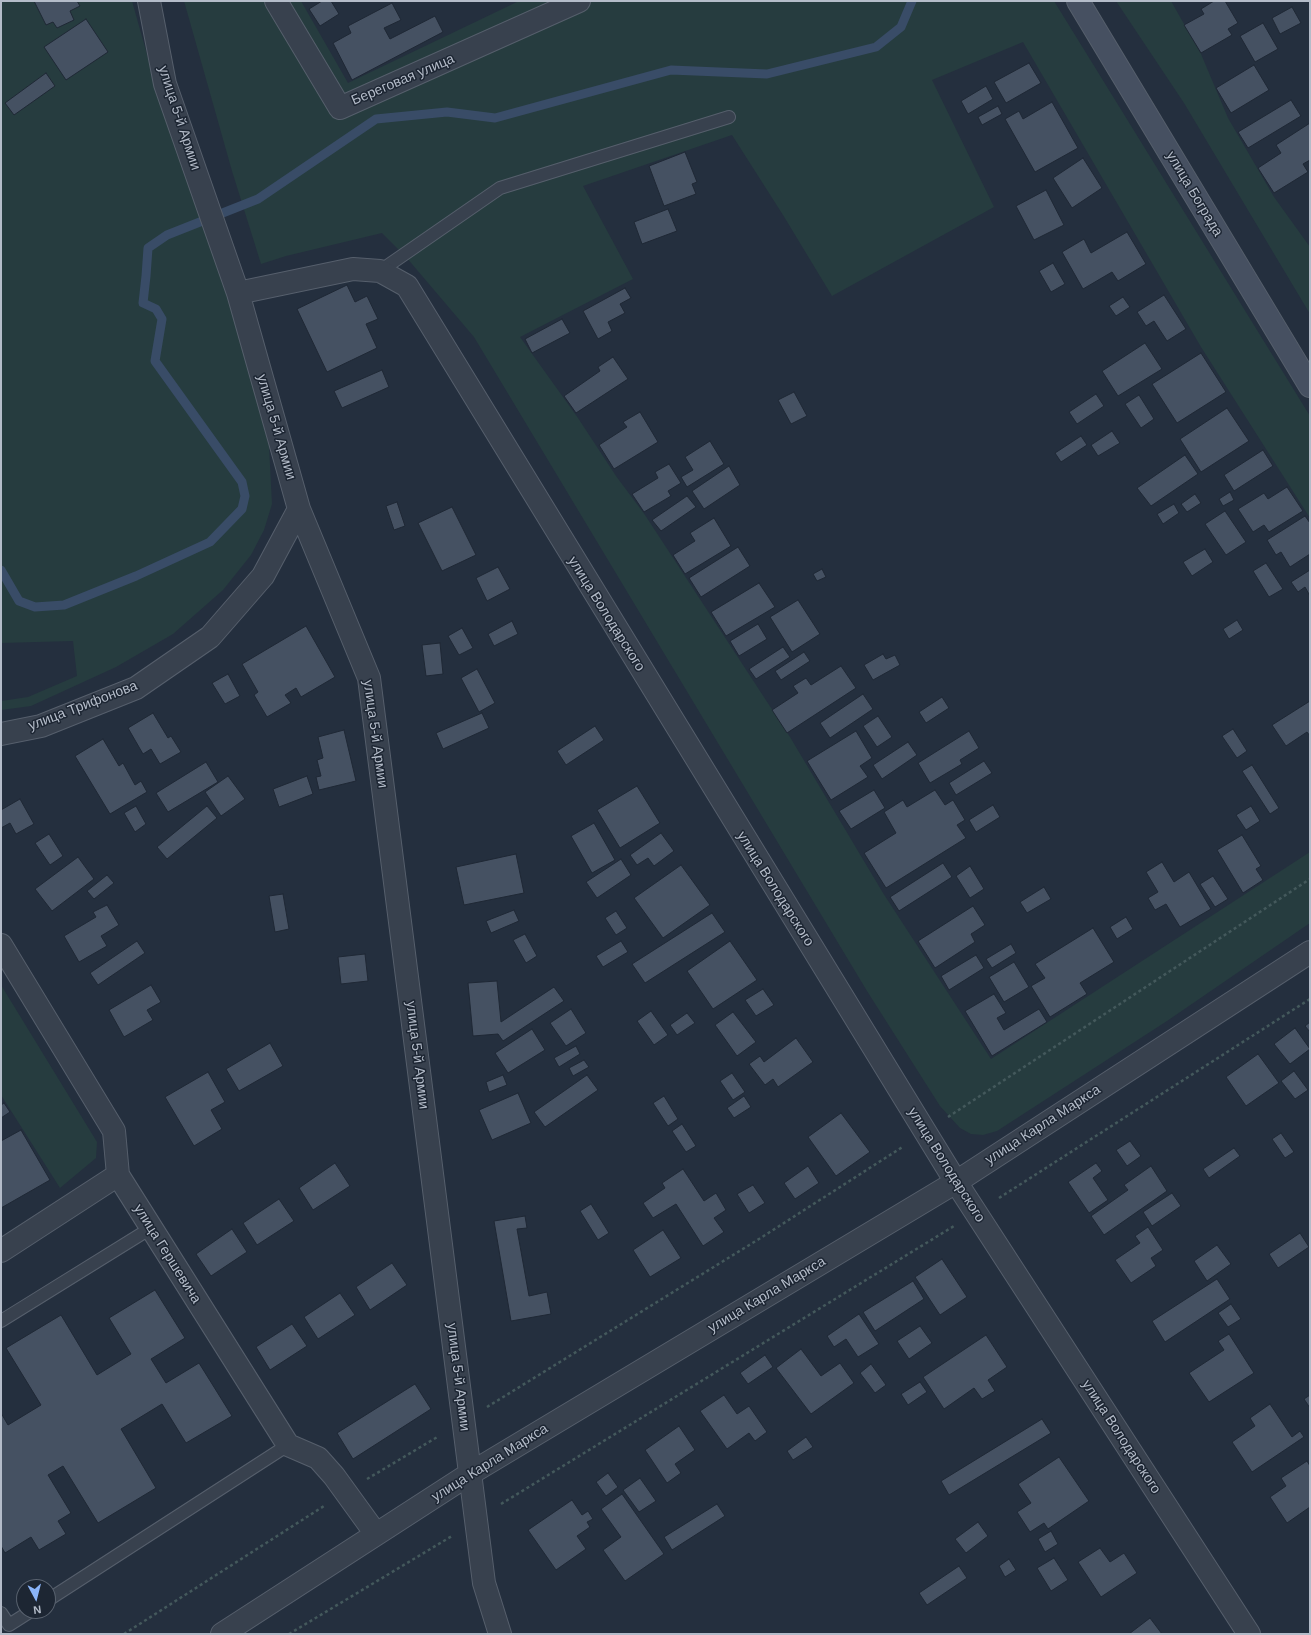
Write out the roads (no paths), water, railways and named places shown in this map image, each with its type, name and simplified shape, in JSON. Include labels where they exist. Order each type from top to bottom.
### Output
[{"type":"street","name":"улица 5-й Армии","points":[[149,1],[165,84],[238,293],[299,509],[369,678],[471,1473]]},
{"type":"street","name":"Береговая улица","points":[[276,1],[340,108],[579,1]]},
{"type":"street","name":"улица Бограда","points":[[1078,1],[1310,386]]},
{"type":"street","name":"улица Володарского","points":[[238,293],[352,269],[380,271],[407,286],[956,1182],[1249,1634]]},
{"type":"street","name":"улица Трифонова","points":[[1,734],[41,726],[136,688],[210,637],[263,576],[299,509]]},
{"type":"street","name":"улица Гершевича","points":[[1,945],[114,1131],[118,1175],[288,1445]]},
{"type":"street","name":"улица Карла Маркса","points":[[222,1634],[471,1473],[956,1182],[1310,952]]},
{"type":"street","points":[[1,1251],[118,1175]]},
{"type":"street","points":[[288,1445],[318,1458],[346,1492],[376,1534]]},
{"type":"street","points":[[471,1473],[484,1583],[500,1634]]},
{"type":"lane","points":[[380,271],[500,188],[729,117]]},
{"type":"lane","points":[[1,1321],[150,1228]]},
{"type":"lane","points":[[56,1595],[288,1445]]},
{"type":"lane","points":[[1,1613],[9,1625],[18,1619]]},
{"type":"waterway","points":[[1,570],[19,601],[35,607],[64,605],[136,576],[210,542],[242,509],[245,496],[242,482],[155,361],[162,319],[156,309],[143,303],[148,248],[167,235],[258,199],[376,119],[447,112],[495,118],[671,70],[767,74],[876,47],[901,27],[912,1]]}]
